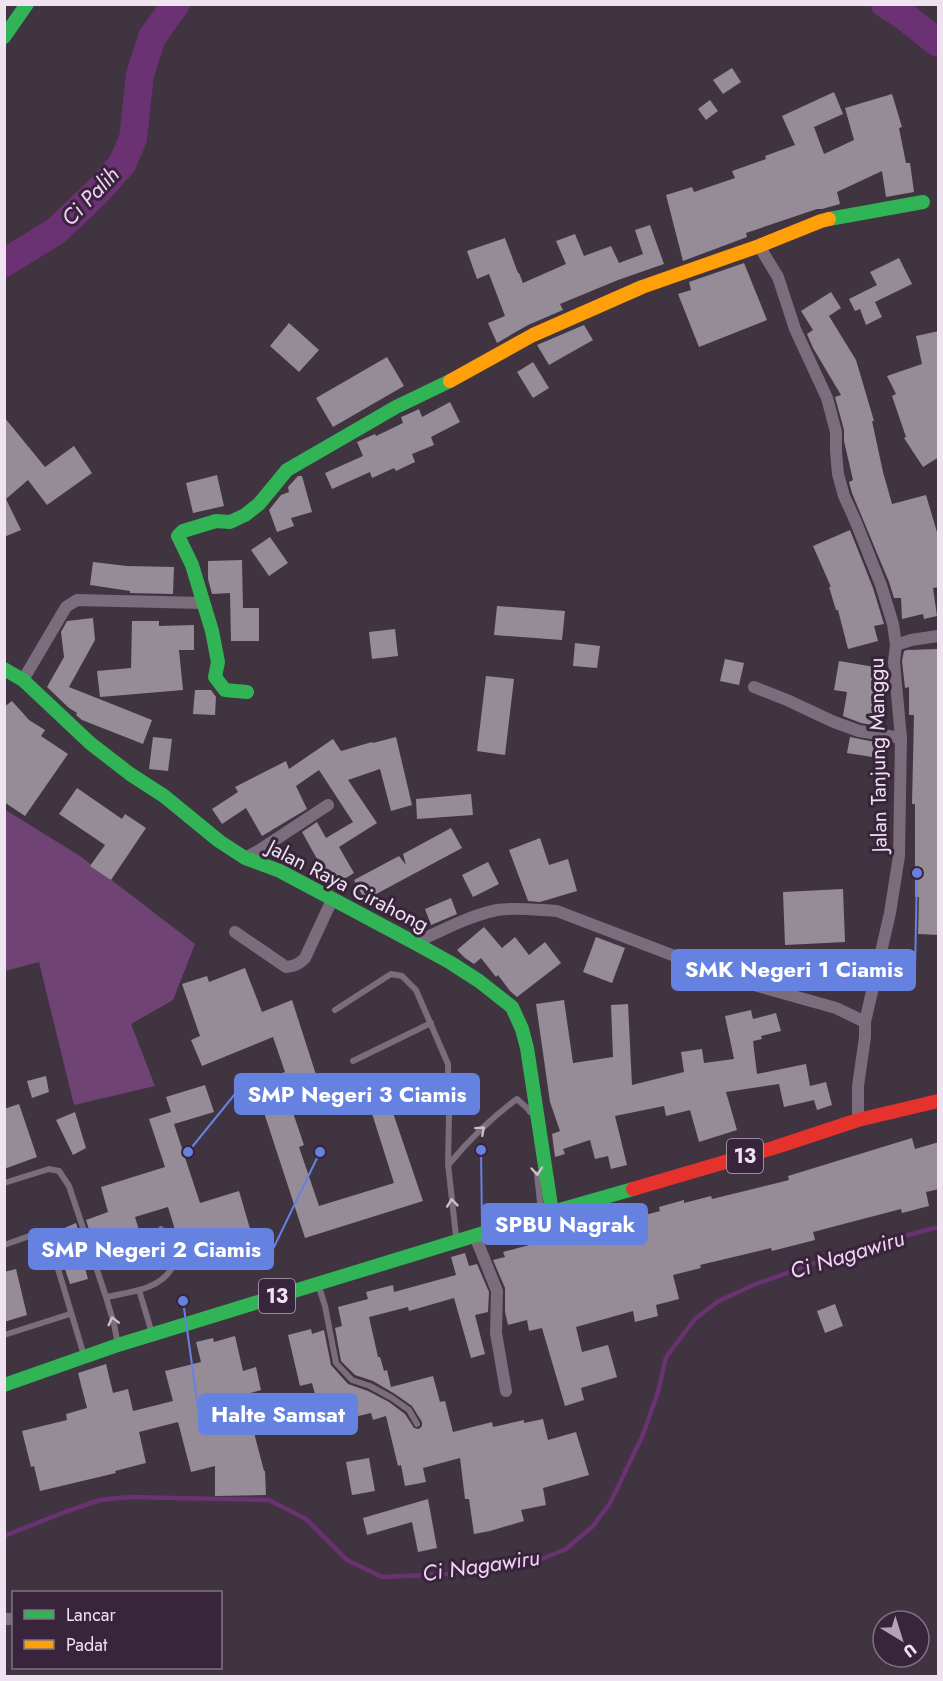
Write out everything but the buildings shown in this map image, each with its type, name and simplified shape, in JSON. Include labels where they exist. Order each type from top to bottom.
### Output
[{"type":"main road","points":[[4,37],[27,4]]},
{"type":"main road","points":[[247,692],[225,690],[215,677],[218,662],[212,631],[192,566],[180,543],[178,536],[183,531],[216,521],[230,522],[245,515],[259,504],[287,470],[396,407],[470,371],[533,335],[642,287],[759,246],[820,221],[923,202]]},
{"type":"main road","name":"Jalan Raya Cirahong","points":[[4,669],[23,680],[90,742],[130,774],[164,796],[219,841],[245,858],[280,872],[451,963],[512,1007],[522,1029],[527,1048],[547,1213]]},
{"type":"main road","name":"13","points":[[4,1385],[118,1345],[547,1213],[773,1148],[858,1120],[939,1101]]},
{"type":"street","points":[[759,246],[778,277],[795,329],[827,398],[836,432],[837,463],[844,496],[881,585],[893,624],[896,645]]},
{"type":"street","points":[[23,680],[66,607],[77,600],[202,603]]},
{"type":"street","name":"Jalan Tanjung Manggu","points":[[858,1120],[858,1086],[865,1022],[890,913],[899,856],[901,738],[894,662],[896,645],[911,640],[939,636]]},
{"type":"street","points":[[754,687],[834,722],[859,730],[901,738]]},
{"type":"street","points":[[245,858],[328,805]]},
{"type":"street","points":[[235,932],[286,967],[293,967],[305,958],[333,900]]},
{"type":"street","points":[[415,943],[464,920],[498,910],[526,909],[557,912],[740,981],[836,1008],[865,1022]]},
{"type":"street","points":[[475,1236],[497,1291],[496,1333],[506,1391]]},
{"type":"lane","points":[[335,1010],[391,974],[402,976],[416,990],[448,1064],[448,1164],[456,1241]]},
{"type":"lane","points":[[353,1061],[431,1023]]},
{"type":"lane","points":[[448,1164],[466,1144],[517,1100],[527,1108],[538,1126],[537,1158]]},
{"type":"lane","points":[[537,1166],[547,1213]]},
{"type":"lane","points":[[4,1183],[50,1169],[59,1171],[69,1186],[106,1297],[118,1345]]},
{"type":"lane","points":[[106,1297],[139,1290],[166,1278],[172,1268],[161,1229]]},
{"type":"lane","points":[[4,1245],[38,1233],[43,1233],[49,1239],[84,1356]]},
{"type":"lane","points":[[318,1283],[336,1363],[352,1380],[370,1386],[409,1410],[417,1424]]},
{"type":"lane","points":[[139,1290],[152,1335]]},
{"type":"lane","points":[[4,1335],[70,1314]]},
{"type":"shaded area","points":[[4,809],[80,856],[195,944],[173,1000],[131,1024],[155,1086],[74,1105],[39,962],[5,971]]},
{"type":"waterway","name":"Ci Palih","points":[[4,263],[56,231],[97,192],[122,164],[133,139],[140,75],[152,37],[176,4]]},
{"type":"waterway","name":"Ci Palih","points":[[885,4],[938,43]]},
{"type":"waterway","name":"Ci Nagawiru","points":[[4,1536],[100,1500],[129,1497],[269,1500],[306,1519],[347,1560],[382,1577],[448,1574],[537,1561],[566,1549],[593,1526],[610,1503],[642,1437],[658,1392],[666,1357],[695,1319],[717,1302],[753,1285],[849,1251],[938,1227]]},
{"type":"traffic: fast","points":[[4,37],[27,4]]},
{"type":"traffic: fast","points":[[829,219],[923,202]]},
{"type":"traffic: fast","points":[[247,692],[225,690],[215,677],[218,662],[212,631],[192,565],[178,536],[183,531],[216,521],[230,522],[245,515],[259,504],[287,470],[396,407],[450,381]]},
{"type":"traffic: fast","points":[[4,669],[23,680],[90,743],[130,774],[164,796],[219,841],[245,858],[280,871],[451,963],[512,1007],[522,1029],[527,1048],[552,1212]]},
{"type":"traffic: fast","points":[[4,1385],[118,1345],[633,1189]]},
{"type":"traffic: slow","points":[[450,381],[533,335],[642,287],[829,219]]},
{"type":"traffic: jam","points":[[633,1189],[773,1148],[858,1120],[938,1101]]},
{"type":"place","name":"SMK Negeri 1 Ciamis","points":[[917,873]]},
{"type":"place","name":"SPBU Nagrak","points":[[481,1150]]},
{"type":"place","name":"SMP Negeri 3 Ciamis","points":[[188,1152]]},
{"type":"place","name":"SMP Negeri 2 Ciamis","points":[[320,1152]]},
{"type":"place","name":"Halte Samsat","points":[[183,1301]]}]
